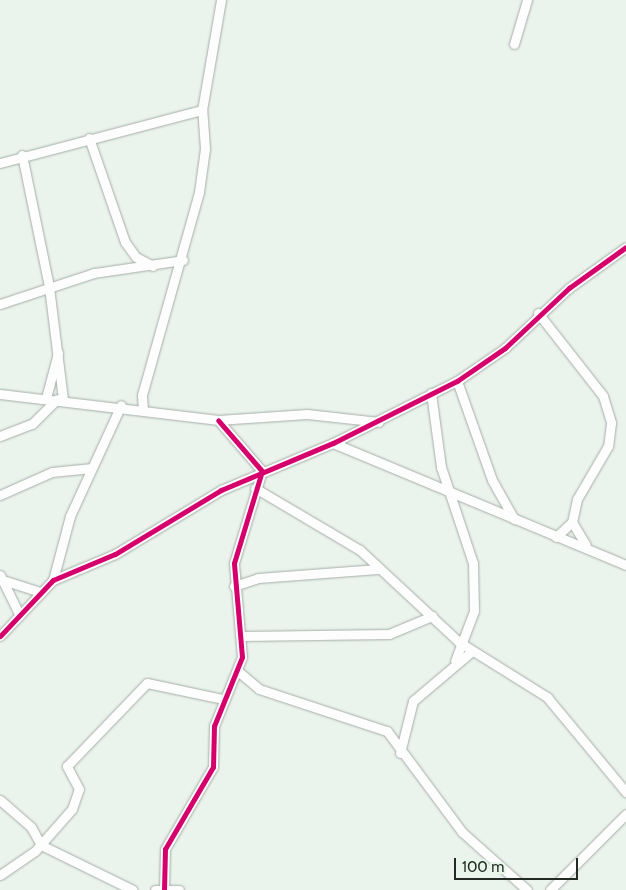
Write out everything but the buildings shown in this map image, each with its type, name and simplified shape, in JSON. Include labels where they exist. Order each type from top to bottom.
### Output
[{"type":"street","points":[[143,410],[142,395],[183,260],[205,149],[202,110],[221,0]]},
{"type":"street","points":[[514,44],[527,0]]},
{"type":"street","points":[[0,163],[22,155],[202,110]]},
{"type":"street","points":[[89,138],[125,242],[136,257],[156,267]]},
{"type":"street","points":[[0,436],[32,424],[60,399],[59,350],[49,287],[22,155]]},
{"type":"street","points":[[0,636],[39,592],[54,580],[115,554],[222,490],[262,471],[333,443],[379,422],[457,381],[512,342],[538,313],[626,247]]},
{"type":"street","points":[[0,304],[107,270],[156,267],[183,260]]},
{"type":"street","points":[[538,313],[603,396],[611,423],[608,446],[577,499],[572,522],[556,537]]},
{"type":"street","points":[[46,398],[59,350]]},
{"type":"street","points":[[457,381],[492,480],[515,519]]},
{"type":"street","points":[[431,393],[437,449],[473,563],[474,611],[459,642],[455,661]]},
{"type":"street","points":[[0,394],[121,405],[143,410],[218,420],[307,414],[379,422]]},
{"type":"street","points":[[54,580],[60,544],[121,405]]},
{"type":"street","points":[[218,420],[262,471]]},
{"type":"street","points":[[333,443],[451,491],[556,537],[586,545],[626,565]]},
{"type":"street","points":[[0,495],[52,472],[92,468]]},
{"type":"street","points":[[179,890],[161,890],[165,849],[213,767],[214,726],[223,699],[239,672],[243,636],[234,586],[234,563],[255,488],[262,471]]},
{"type":"street","points":[[255,488],[339,536],[432,616],[459,642],[472,652],[547,697],[626,792]]},
{"type":"street","points":[[572,522],[586,545]]},
{"type":"street","points":[[234,586],[258,578],[378,569]]},
{"type":"street","points":[[3,578],[39,592]]},
{"type":"street","points":[[3,578],[19,614]]},
{"type":"street","points":[[243,636],[389,634],[432,616]]},
{"type":"street","points":[[400,753],[413,701],[429,692],[455,661],[472,652]]},
{"type":"street","points":[[239,672],[259,689],[383,729],[462,832],[527,890]]},
{"type":"street","points":[[0,875],[40,845],[77,802],[79,788],[66,772],[67,766],[147,683],[223,699]]},
{"type":"street","points":[[0,800],[31,827],[40,845],[133,890]]},
{"type":"street","points":[[550,890],[626,814]]},
{"type":"cycle path","points":[[0,636],[53,580],[115,554],[221,490],[333,443],[457,381],[505,348],[569,288],[626,247]]},
{"type":"cycle path","points":[[164,890],[165,849],[213,767],[214,726],[242,657],[234,563],[262,471],[218,420]]}]
